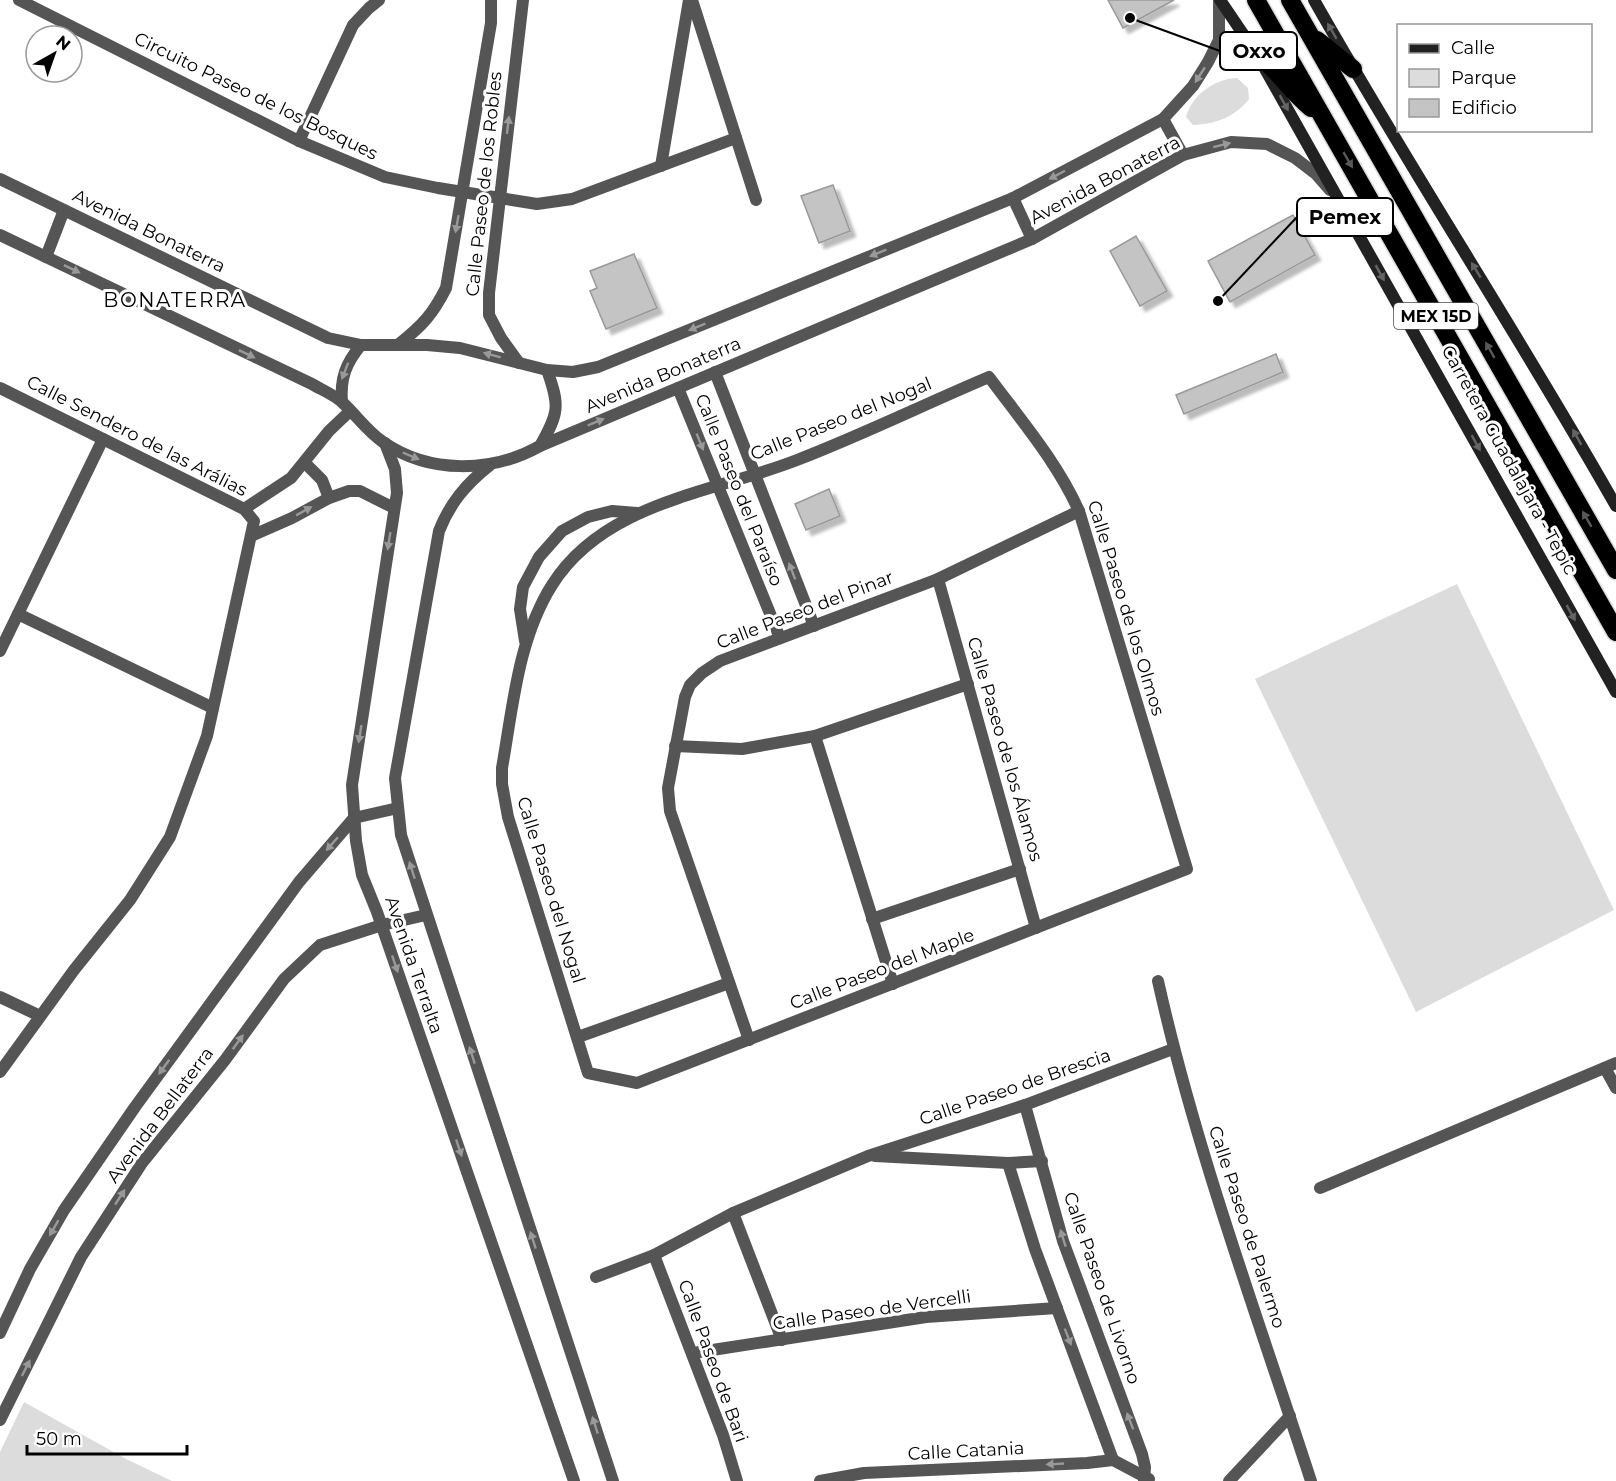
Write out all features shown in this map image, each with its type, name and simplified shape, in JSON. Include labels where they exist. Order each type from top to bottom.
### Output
[{"type":"highway","name":"MEX 15D","points":[[1256,0],[1616,632]]},
{"type":"highway","name":"Carretera Guadalajara - Tepic","points":[[1290,0],[1616,570]]},
{"type":"highway","points":[[1308,32],[1353,69]]},
{"type":"highway","points":[[1256,53],[1271,64],[1300,100],[1323,117]]},
{"type":"highway","points":[[1593,591],[1616,649]]},
{"type":"main road","name":"Carretera Guadalajara - Tepic","points":[[1220,0],[1256,53],[1616,692]]},
{"type":"main road","points":[[1314,0],[1353,69],[1564,415],[1616,506]]},
{"type":"street","name":"Circuito Paseo de los Bosques","points":[[19,0],[299,141],[385,177],[537,204],[572,199],[736,138]]},
{"type":"street","name":"Calle Paseo de los Robles","points":[[399,344],[423,325],[437,306],[446,288],[491,22],[491,0]]},
{"type":"street","name":"Calle Paseo de los Robles","points":[[519,363],[501,338],[489,315],[489,284],[524,0]]},
{"type":"street","points":[[691,0],[756,200]]},
{"type":"street","points":[[661,166],[691,0]]},
{"type":"street","name":"Avenida Bonaterra","points":[[0,179],[328,338],[362,345],[399,344],[459,348],[547,370],[573,372],[598,367],[1013,198],[1164,119],[1193,86],[1219,40],[1220,0]]},
{"type":"street","points":[[299,141],[353,25],[375,1]]},
{"type":"street","points":[[1164,119],[1183,155]]},
{"type":"street","name":"Avenida Bonaterra","points":[[0,235],[312,384],[346,407],[368,431],[385,444],[430,464],[477,466],[527,453],[1032,239],[1183,155],[1231,142],[1267,144],[1295,158],[1316,174],[1339,201]]},
{"type":"street","points":[[1013,198],[1032,239]]},
{"type":"street","points":[[46,257],[64,210]]},
{"type":"street","points":[[244,509],[291,478],[330,431],[346,407],[340,384],[345,369],[351,357],[362,345]]},
{"type":"street","points":[[540,446],[554,422],[557,396],[547,370]]},
{"type":"street","name":"Calle Paseo del Paraíso","points":[[715,372],[813,626]]},
{"type":"street","name":"Calle Paseo del Nogal","points":[[588,1073],[510,825],[502,784],[502,768],[525,645],[538,609],[553,583],[589,542],[638,513],[797,460],[989,377]]},
{"type":"street","name":"Calle Paseo de los Olmos","points":[[989,377],[1047,454],[1068,486],[1079,511],[1187,869]]},
{"type":"street","name":"Calle Sendero de las Arálias","points":[[0,388],[244,509],[254,521],[252,537]]},
{"type":"street","name":"Calle Paseo del Paraíso","points":[[678,388],[780,638]]},
{"type":"street","points":[[0,651],[103,439]]},
{"type":"street","name":"Avenida Terralta","points":[[385,444],[395,469],[397,493],[352,785],[362,874],[382,925],[574,1481]]},
{"type":"street","points":[[305,463],[322,480],[329,498]]},
{"type":"street","name":"Avenida Terralta","points":[[492,463],[476,476],[453,501],[440,531],[396,778],[400,835],[613,1481]]},
{"type":"street","points":[[0,1072],[74,970],[130,900],[170,837],[207,736],[252,537],[329,498],[349,491],[360,491],[394,508]]},
{"type":"street","name":"Calle Paseo del Nogal","points":[[525,645],[520,609],[523,587],[539,557],[562,531],[588,517],[612,511],[638,513]]},
{"type":"street","name":"Calle Paseo del Pinar","points":[[749,1040],[670,811],[668,788],[683,704],[690,685],[702,673],[720,661],[938,579],[1079,511]]},
{"type":"street","name":"Calle Paseo de los Álamos","points":[[938,579],[1036,928]]},
{"type":"street","points":[[18,614],[213,708]]},
{"type":"street","points":[[675,746],[742,749],[815,736],[968,684]]},
{"type":"street","points":[[815,736],[892,984]]},
{"type":"street","points":[[354,818],[398,808]]},
{"type":"street","name":"Avenida Bellaterra","points":[[0,1333],[30,1269],[64,1210],[122,1125],[299,882],[354,818]]},
{"type":"street","points":[[872,919],[1020,869]]},
{"type":"street","name":"Calle Paseo del Maple","points":[[588,1073],[637,1083],[1187,869]]},
{"type":"street","name":"Avenida Bellaterra","points":[[0,1420],[81,1257],[142,1163],[225,1060],[284,979],[320,945],[382,925],[426,915]]},
{"type":"street","name":"Calle Paseo de Palermo","points":[[1158,981],[1173,1049],[1196,1129],[1311,1481]]},
{"type":"street","points":[[578,1037],[729,983]]},
{"type":"street","points":[[0,997],[40,1016]]},
{"type":"street","name":"Calle Paseo de Brescia","points":[[596,1278],[654,1255],[733,1213],[868,1156],[1025,1105],[1173,1049]]},
{"type":"street","points":[[1320,1188],[1610,1066],[1616,1088]]},
{"type":"street","name":"Calle Paseo de Livorno","points":[[1025,1105],[1063,1241],[1138,1444],[1147,1480]]},
{"type":"street","name":"Calle Paseo de Brescia","points":[[868,1156],[1008,1163],[1042,1161]]},
{"type":"street","points":[[1008,1163],[1035,1249],[1113,1460],[1147,1480]]},
{"type":"street","points":[[733,1213],[782,1340]]},
{"type":"street","name":"Calle Paseo de Bari","points":[[654,1255],[693,1353],[737,1481]]},
{"type":"street","name":"Calle Paseo de Vercelli","points":[[693,1353],[926,1317],[1057,1308]]},
{"type":"street","points":[[1229,1481],[1290,1416]]},
{"type":"street","name":"Calle Catania","points":[[820,1481],[864,1473],[885,1477],[1113,1460]]},
{"type":"green space","points":[[1237,78],[1248,88],[1249,99],[1244,105],[1224,118],[1193,125],[1186,117],[1199,95],[1220,81]]},
{"type":"green space","points":[[1457,584],[1614,910],[1416,1012],[1255,679]]},
{"type":"green space","points":[[24,1402],[126,1459],[172,1481],[0,1481],[0,1452]]},
{"type":"building","points":[[1108,0],[1174,0],[1123,28]]},
{"type":"building","points":[[833,185],[850,231],[819,243],[801,196]]},
{"type":"building","points":[[1293,215],[1315,255],[1230,302],[1208,261]]},
{"type":"building","points":[[1136,236],[1167,291],[1140,306],[1110,251]]},
{"type":"building","points":[[634,254],[657,308],[606,329],[590,291],[597,288],[590,271]]},
{"type":"building","points":[[1276,354],[1283,372],[1184,414],[1176,395]]},
{"type":"building","points":[[829,489],[840,516],[806,530],[795,504]]},
{"type":"place","name":"Oxxo","points":[[1130,18]]},
{"type":"place","name":"Pemex","points":[[1218,301]]},
{"type":"district","name":"BONATERRA","points":[[175,300]]}]
